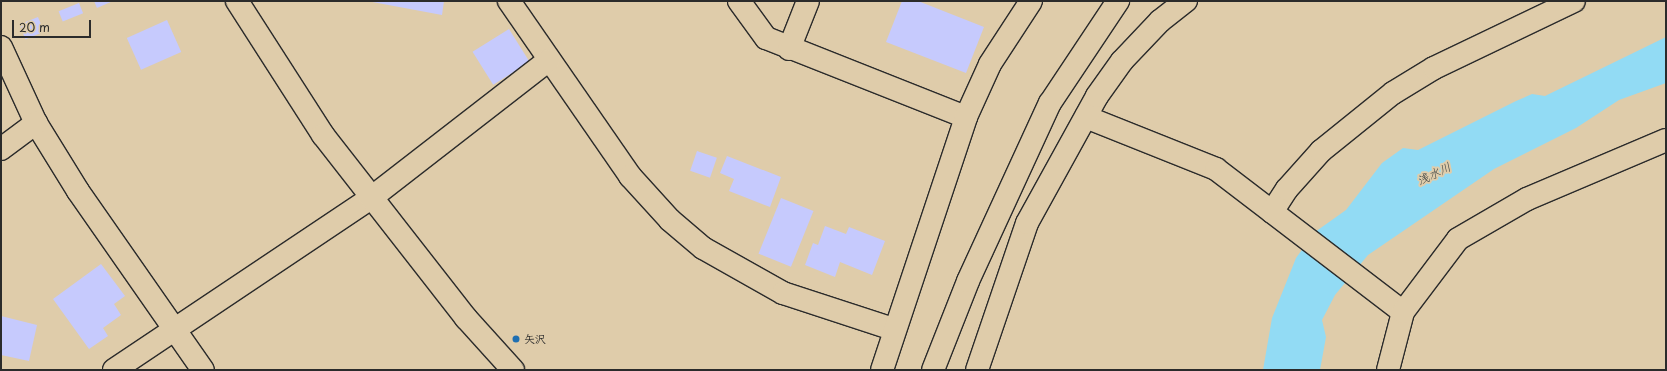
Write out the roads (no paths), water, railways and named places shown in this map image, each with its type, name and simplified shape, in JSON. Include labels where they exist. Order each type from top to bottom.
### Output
[{"type":"street","points":[[237,1],[282,74],[371,198],[466,318],[513,370]]},
{"type":"street","points":[[509,1],[630,176],[670,220],[703,248],[783,293],[893,329]]},
{"type":"street","points":[[739,1],[766,38],[789,49],[966,117]]},
{"type":"street","points":[[789,49],[808,1]]},
{"type":"street","points":[[882,370],[893,329],[966,117],[990,64],[1031,1]]},
{"type":"street","points":[[933,370],[968,281],[1050,103],[1118,1]]},
{"type":"street","points":[[976,370],[1027,223],[1086,117],[1122,61],[1160,21],[1186,1]]},
{"type":"street","points":[[1272,212],[1288,189],[1321,151],[1393,93],[1434,68],[1567,3]]},
{"type":"street","points":[[1,47],[36,123],[78,191],[203,370]]},
{"type":"street","points":[[114,370],[173,328],[371,198],[549,60]]},
{"type":"street","points":[[1086,117],[1216,169],[1403,312]]},
{"type":"street","points":[[1,149],[36,123]]},
{"type":"street","points":[[1388,370],[1403,312],[1458,239],[1527,199],[1666,140]]},
{"type":"water","name":"浅水川","points":[[1666,37],[1666,83],[1619,100],[1576,128],[1494,169],[1368,255],[1335,295],[1322,320],[1326,337],[1320,370],[1263,370],[1272,318],[1296,258],[1315,232],[1346,210],[1382,163],[1403,148],[1418,150],[1516,101],[1532,94],[1545,96]]},
{"type":"place","name":"矢沢","points":[[516,339]]}]
